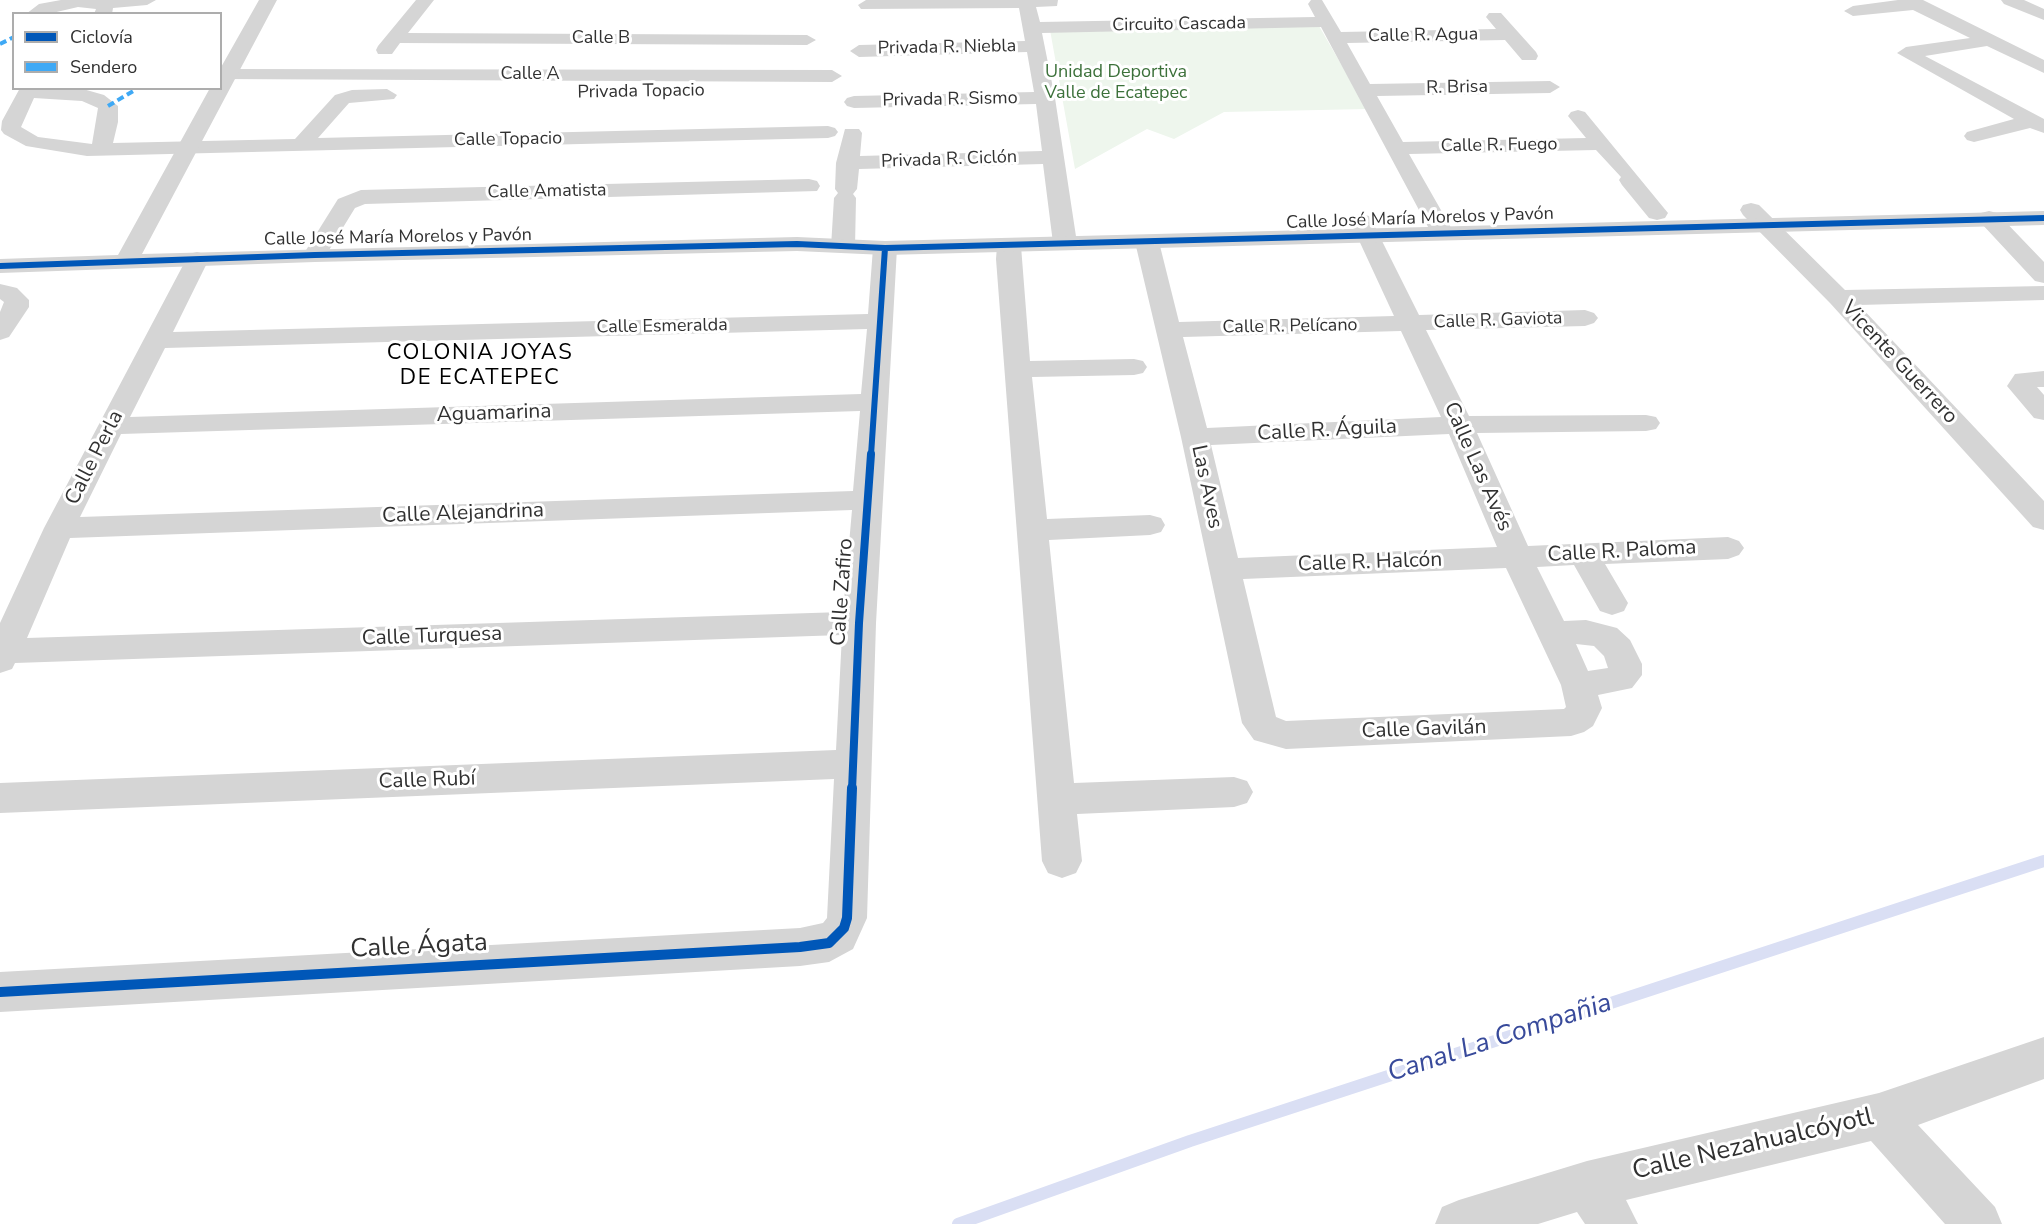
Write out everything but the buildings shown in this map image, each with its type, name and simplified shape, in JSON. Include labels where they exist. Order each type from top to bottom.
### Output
[{"type":"street","points":[[24,0],[40,11],[78,2],[102,9],[147,0]]},
{"type":"street","points":[[138,12],[147,0]]},
{"type":"street","points":[[222,83],[268,0]]},
{"type":"street","points":[[364,75],[425,0]]},
{"type":"street","points":[[1315,0],[1438,226]]},
{"type":"street","points":[[2010,0],[2044,15]]},
{"type":"street","points":[[843,242],[847,163],[865,14],[975,1],[1027,3],[1051,1],[1055,28]]},
{"type":"street","points":[[1854,11],[1912,2],[2044,67]]},
{"type":"street","points":[[1027,3],[1045,98],[1064,236]]},
{"type":"street","points":[[1488,8],[1550,87],[1601,144],[1657,213]]},
{"type":"street","name":"Circuito Cascada","points":[[1033,37],[1055,28],[1179,17],[1293,16],[1331,30]]},
{"type":"street","name":"Calle R. Agua","points":[[1331,30],[1510,34]]},
{"type":"street","name":"Privada R. Niebla","points":[[859,51],[1033,37]]},
{"type":"street","name":"Calle B","points":[[395,38],[807,40]]},
{"type":"street","points":[[1991,40],[1906,54],[2038,124]]},
{"type":"street","name":"Calle A","points":[[222,83],[364,75],[717,83]]},
{"type":"street","name":"Privada Topacio","points":[[302,144],[339,101],[352,96],[717,83],[831,82]]},
{"type":"street","name":"R. Brisa","points":[[1364,90],[1550,87]]},
{"type":"street","points":[[28,90],[73,91],[97,99],[108,106],[108,122],[101,150]]},
{"type":"street","name":"Calle Topacio","points":[[28,90],[12,121],[11,130],[33,142],[101,150],[828,132]]},
{"type":"street","points":[[126,262],[218,90]]},
{"type":"street","name":"Privada R. Sismo","points":[[854,102],[1045,98]]},
{"type":"street","points":[[1974,136],[2038,124]]},
{"type":"street","name":"Calle R. Fuego","points":[[1397,148],[1601,144]]},
{"type":"street","name":"Privada R. Ciclón","points":[[847,163],[1052,157]]},
{"type":"street","name":"Calle Amatista","points":[[315,255],[346,204],[361,197],[809,186]]},
{"type":"street","name":"Calle José María Morelos y Pavón","points":[[1438,226],[1657,213],[1759,218],[2044,202]]},
{"type":"street","name":"Calle José María Morelos y Pavón","points":[[0,266],[315,255],[1759,218],[2044,218]]},
{"type":"street","name":"Vicente Guerrero","points":[[1759,218],[1839,298],[2044,520]]},
{"type":"street","points":[[1989,218],[2044,276]]},
{"type":"street","name":"Calle José María Morelos y Pavón","points":[[843,242],[885,248],[1009,246],[1064,236],[1147,242],[1364,228]]},
{"type":"street","name":"Calle Las Avés","points":[[1364,228],[1459,425],[1516,557],[1554,633],[1579,700]]},
{"type":"street","name":"Las Aves","points":[[1147,242],[1195,437],[1256,715],[1266,730]]},
{"type":"street","points":[[1009,246],[1008,259],[1062,861]]},
{"type":"street","name":"Calle Zafiro","points":[[838,936],[847,918],[859,623],[885,248]]},
{"type":"street","name":"Calle Perla","points":[[2,656],[59,528],[197,259]]},
{"type":"street","points":[[1839,298],[2044,293]]},
{"type":"street","points":[[0,332],[16,307],[7,294]]},
{"type":"street","name":"Calle R. Gaviota","points":[[1410,324],[1586,318]]},
{"type":"street","name":"Calle Esmeralda","points":[[155,340],[880,321]]},
{"type":"street","name":"Calle R. Pelícano","points":[[1169,330],[1410,324]]},
{"type":"street","points":[[1019,369],[1134,367]]},
{"type":"street","points":[[2044,379],[2025,380],[2020,386],[2044,412]]},
{"type":"street","name":"Aguamarina","points":[[113,426],[874,402]]},
{"type":"street","name":"Calle R. Águila","points":[[1195,437],[1459,425],[1646,423]]},
{"type":"street","name":"Calle Alejandrina","points":[[59,528],[867,500]]},
{"type":"street","points":[[1033,530],[1150,525]]},
{"type":"street","name":"Calle R. Paloma","points":[[1516,557],[1585,556],[1728,548]]},
{"type":"street","points":[[1585,556],[1612,603]]},
{"type":"street","name":"Calle R. Halcón","points":[[1224,569],[1516,557]]},
{"type":"street","name":"Calle Turquesa","points":[[2,656],[859,623]]},
{"type":"street","points":[[1554,633],[1586,632],[1605,637],[1618,649],[1625,664],[1625,675],[1620,680],[1579,700]]},
{"type":"street","name":"Calle Gavilán","points":[[1266,730],[1286,735],[1559,724],[1571,722],[1579,700]]},
{"type":"street","name":"Calle Rubí","points":[[0,798],[854,764]]},
{"type":"street","points":[[1057,799],[1234,792]]},
{"type":"street","name":"Calle Ágata","points":[[0,992],[800,947],[829,943],[838,936]]},
{"type":"street","name":"Calle Nezahualcóyotl","points":[[1459,1224],[1587,1185],[1879,1116],[2044,1058]]},
{"type":"street","points":[[1879,1116],[1978,1224]]},
{"type":"street","points":[[1587,1185],[1614,1224]]},
{"type":"green space","name":"Unidad Deportiva Valle de Ecatepec","points":[[1319,26],[1367,109],[1224,112],[1174,139],[1147,129],[1075,169],[1050,30]]},
{"type":"waterway","name":"Canal La Compañia","points":[[958,1224],[1190,1141],[2044,861]]},
{"type":"marked path","points":[[0,44],[12,38]]},
{"type":"marked path","points":[[108,106],[135,90]]},
{"type":"cycle path","points":[[0,266],[315,255],[797,244],[885,248],[2044,218]]},
{"type":"cycle path","points":[[0,992],[800,947],[829,943],[838,936],[847,918],[859,623],[885,248]]},
{"type":"district","name":"COLONIA JOYAS DE ECATEPEC","points":[[480,366]]}]
